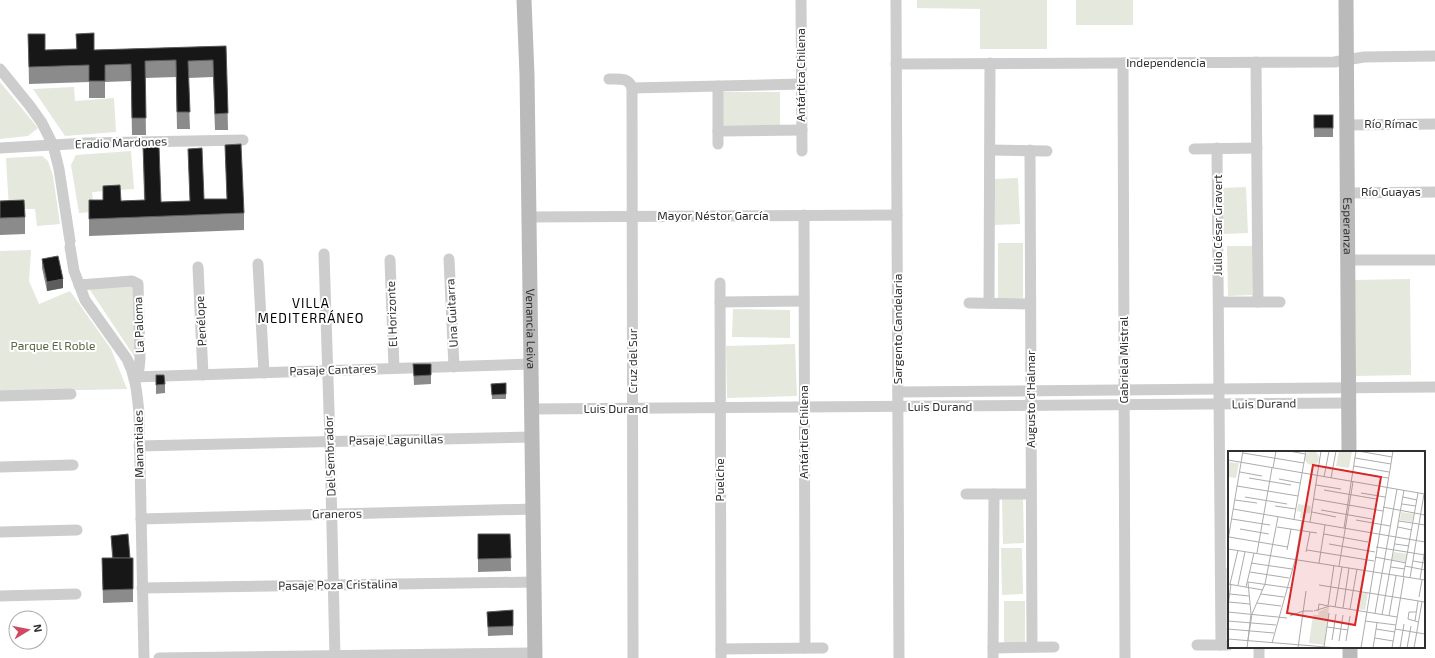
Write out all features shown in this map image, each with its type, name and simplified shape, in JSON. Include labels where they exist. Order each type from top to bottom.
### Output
[{"type":"street","name":"Venancia Leiva","points":[[524,0],[527,75],[535,656]]},
{"type":"street","name":"Antártica Chilena","points":[[801,0],[802,151]]},
{"type":"street","name":"Sargento Candelaria","points":[[896,0],[899,658]]},
{"type":"street","name":"Esperanza","points":[[1346,0],[1349,451]]},
{"type":"street","name":"Independencia","points":[[896,64],[1334,62],[1364,57],[1435,56]]},
{"type":"street","points":[[1256,62],[1258,302]]},
{"type":"street","points":[[989,303],[990,63]]},
{"type":"street","name":"Gabriela Mistral","points":[[1123,63],[1125,658]]},
{"type":"street","name":"Manantiales","points":[[0,69],[42,123],[53,145],[59,169],[74,271],[85,300],[127,359],[134,377],[139,413],[144,658]]},
{"type":"street","points":[[609,79],[623,79],[628,81],[632,88],[802,84]]},
{"type":"street","points":[[718,86],[718,144]]},
{"type":"street","name":"Cruz del Sur","points":[[632,88],[634,658]]},
{"type":"street","name":"Río Rímac","points":[[1347,124],[1435,124]]},
{"type":"street","points":[[718,132],[802,130]]},
{"type":"street","name":"Eradio Mardones","points":[[0,148],[53,145],[243,140]]},
{"type":"street","name":"Julio César Gravert","points":[[1197,645],[1225,645],[1225,492],[1219,389],[1217,148]]},
{"type":"street","points":[[1194,149],[1257,148]]},
{"type":"street","points":[[990,150],[1047,151]]},
{"type":"street","name":"Augusto d'Halmar","points":[[1030,150],[1032,647]]},
{"type":"street","name":"Río Guayas","points":[[1348,192],[1435,192]]},
{"type":"street","name":"Antártica Chilena","points":[[804,215],[805,648]]},
{"type":"street","name":"Mayor Néstor García","points":[[529,217],[897,215]]},
{"type":"street","name":"Del Sembrador","points":[[324,254],[335,657]]},
{"type":"street","name":"El Horizonte","points":[[390,260],[394,368]]},
{"type":"street","name":"Una Guitarra","points":[[449,260],[454,366]]},
{"type":"street","points":[[1348,260],[1435,260]]},
{"type":"street","points":[[258,264],[264,373]]},
{"type":"street","name":"Penélope","points":[[198,267],[203,375]]},
{"type":"street","name":"La Paloma","points":[[79,285],[132,281],[138,284],[140,359],[139,369],[134,377]]},
{"type":"street","name":"Puelche","points":[[720,283],[721,653]]},
{"type":"street","points":[[720,302],[804,301]]},
{"type":"street","points":[[1219,302],[1280,302]]},
{"type":"street","points":[[969,303],[1030,304]]},
{"type":"street","name":"Pasaje Cantares","points":[[134,377],[531,364]]},
{"type":"street","points":[[1435,387],[1435,394]]},
{"type":"street","name":"Luis Durand","points":[[898,392],[1435,387]]},
{"type":"street","points":[[0,396],[71,394]]},
{"type":"street","name":"Luis Durand","points":[[532,409],[1349,403]]},
{"type":"street","name":"Pasaje Lagunillas","points":[[139,446],[532,437]]},
{"type":"street","points":[[0,467],[73,465]]},
{"type":"street","points":[[966,494],[1031,494]]},
{"type":"street","points":[[994,494],[993,653],[1032,647],[1054,647]]},
{"type":"street","name":"Graneros","points":[[141,518],[534,509]]},
{"type":"street","points":[[0,532],[77,530]]},
{"type":"street","name":"Pasaje Poza Cristalina","points":[[142,588],[534,582]]},
{"type":"street","points":[[0,596],[76,594]]},
{"type":"street","points":[[721,653],[823,648]]},
{"type":"street","points":[[1259,648],[1260,658]]},
{"type":"street","points":[[159,658],[535,656]]},
{"type":"green space","points":[[917,0],[1047,0],[1047,49],[980,49],[980,9],[917,8]]},
{"type":"green space","points":[[1076,0],[1133,0],[1133,25],[1076,25]]},
{"type":"green space","points":[[0,82],[38,128],[28,136],[0,139]]},
{"type":"green space","points":[[74,87],[75,101],[114,98],[116,132],[65,136],[33,89]]},
{"type":"green space","points":[[723,92],[780,92],[780,125],[723,125]]},
{"type":"green space","points":[[131,151],[134,189],[92,192],[94,212],[79,213],[71,165],[76,155]]},
{"type":"green space","points":[[42,156],[48,161],[53,176],[60,224],[37,226],[35,209],[9,209],[6,158]]},
{"type":"green space","points":[[1018,178],[1020,224],[995,225],[994,179]]},
{"type":"green space","points":[[1246,187],[1248,233],[1223,234],[1222,188]]},
{"type":"green space","points":[[998,243],[1023,243],[1023,298],[998,298]]},
{"type":"green space","points":[[1227,246],[1252,246],[1252,295],[1228,296]]},
{"type":"green space","name":"Parque El Roble","points":[[31,250],[29,281],[39,304],[70,291],[111,349],[127,389],[0,392],[0,251]]},
{"type":"green space","points":[[1410,279],[1411,375],[1356,376],[1355,280]]},
{"type":"green space","points":[[135,284],[136,359],[88,287]]},
{"type":"green space","points":[[733,309],[790,310],[790,338],[732,337]]},
{"type":"green space","points":[[795,344],[797,396],[727,398],[726,346]]},
{"type":"green space","points":[[1002,499],[1023,499],[1024,543],[1003,544]]},
{"type":"green space","points":[[1001,548],[1022,548],[1023,594],[1002,595]]},
{"type":"green space","points":[[1223,568],[1228,568],[1228,637],[1226,637]]},
{"type":"green space","points":[[1004,601],[1025,601],[1025,645],[1004,646]]},
{"type":"building","points":[[94,33],[94,50],[226,46],[228,113],[215,114],[213,60],[188,61],[190,112],[177,112],[176,60],[145,61],[146,118],[132,118],[131,64],[105,65],[105,81],[89,81],[89,65],[29,67],[28,34],[45,34],[45,50],[77,49],[76,34]]},
{"type":"building","points":[[1314,115],[1333,115],[1333,128],[1314,128]]},
{"type":"building","points":[[241,144],[244,213],[89,219],[89,200],[103,200],[103,186],[120,185],[121,201],[145,200],[143,146],[159,146],[161,202],[190,201],[188,149],[202,148],[204,199],[227,199],[225,145]]},
{"type":"building","points":[[24,200],[25,217],[0,218],[0,201]]},
{"type":"building","points":[[58,256],[63,279],[47,282],[42,259]]},
{"type":"building","points":[[413,364],[431,364],[431,375],[414,376]]},
{"type":"building","points":[[156,375],[164,375],[165,384],[156,385]]},
{"type":"building","points":[[506,383],[506,394],[492,395],[491,384]]},
{"type":"building","points":[[128,534],[130,558],[113,558],[111,536]]},
{"type":"building","points":[[478,534],[510,534],[511,558],[478,559]]},
{"type":"building","points":[[102,558],[133,558],[133,589],[103,590]]},
{"type":"building","points":[[513,610],[513,626],[488,627],[487,612]]},
{"type":"district","name":"VILLA MEDITERRÁNEO","points":[[311,310]]}]
